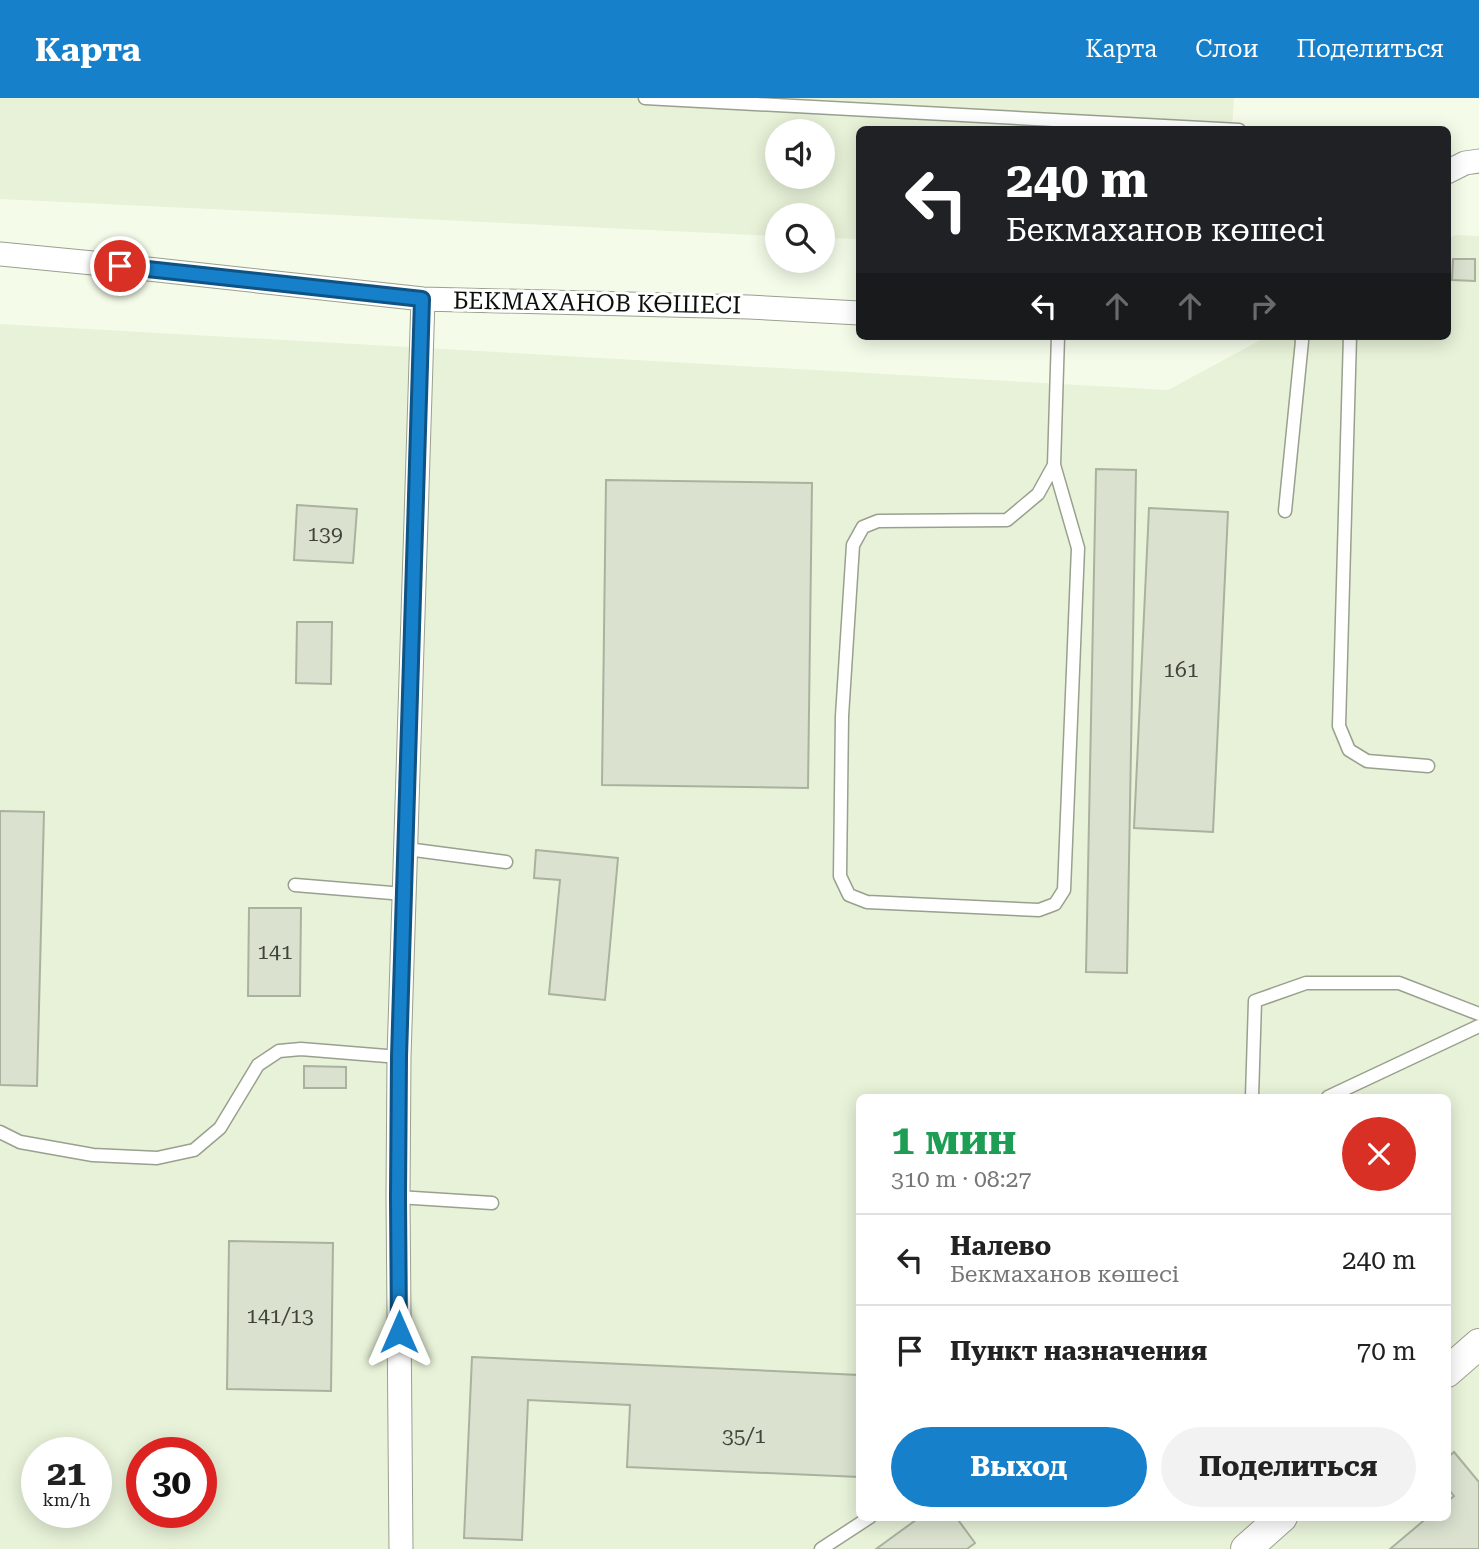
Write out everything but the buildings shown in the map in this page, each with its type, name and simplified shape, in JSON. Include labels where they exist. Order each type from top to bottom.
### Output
[{"type":"street","points":[[1451,170],[1465,163],[1479,161]]},
{"type":"street","name":"БЕКМАХАНОВ КӨШЕСІ","points":[[0,254],[422,299],[749,307],[856,313]]},
{"type":"street","points":[[401,1549],[399,1057],[422,299]]},
{"type":"street","points":[[1451,1368],[1479,1344]]},
{"type":"street","points":[[1246,1549],[1278,1521]]},
{"type":"lane","points":[[645,98],[1164,126]]},
{"type":"lane","points":[[1054,465],[1038,494],[1007,520],[878,521],[863,527],[853,545],[842,716],[840,876],[849,895],[867,902],[1040,910],[1055,904],[1064,890],[1077,548],[1054,465],[1058,340]]},
{"type":"lane","points":[[1285,511],[1302,340]]},
{"type":"lane","points":[[1350,340],[1339,726],[1349,750],[1367,761],[1428,766]]},
{"type":"lane","points":[[407,849],[506,862]]},
{"type":"lane","points":[[295,885],[404,894]]},
{"type":"lane","points":[[1252,1094],[1255,1001],[1306,983],[1398,983],[1479,1014]]},
{"type":"lane","points":[[1334,1094],[1479,1026]]},
{"type":"lane","points":[[0,1132],[20,1142],[80,1153],[157,1158],[194,1150],[220,1128],[258,1065],[279,1051],[301,1049],[399,1057]]},
{"type":"lane","points":[[398,1197],[492,1203]]},
{"type":"lane","points":[[821,1549],[864,1521]]},
{"type":"shaded area","points":[[0,98],[1234,98],[1232,126],[856,126],[856,239],[835,238],[835,203],[765,203],[765,235],[0,199]]},
{"type":"shaded area","points":[[1479,236],[1479,1549],[0,1549],[0,324],[1168,390],[1261,340],[1451,340],[1451,237]]},
{"type":"route","points":[[120,266],[422,299],[399,1057],[399,1332]]}]
